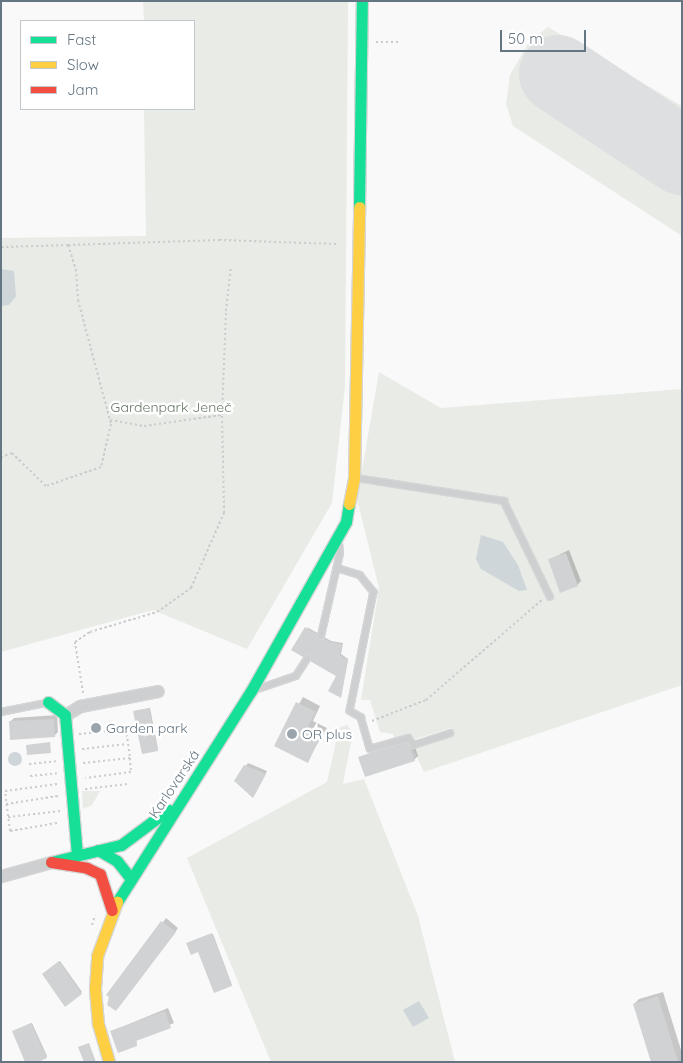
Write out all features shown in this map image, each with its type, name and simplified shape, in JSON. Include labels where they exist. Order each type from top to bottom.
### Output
[{"type":"main road","name":"Karlovarská","points":[[109,1062],[98,1024],[96,974],[100,945],[112,910],[179,800],[251,691],[346,522],[354,478],[362,1]]},
{"type":"main road","points":[[48,702],[65,715],[77,854]]},
{"type":"main road","points":[[51,862],[77,854],[121,845],[144,830],[179,800]]},
{"type":"main road","points":[[98,850],[117,862],[131,879]]},
{"type":"main road","points":[[51,862],[88,868],[100,874],[131,879]]},
{"type":"main road","points":[[100,874],[112,910]]},
{"type":"street","points":[[65,715],[86,705],[158,691]]},
{"type":"street","points":[[1,876],[51,862]]},
{"type":"lane","points":[[354,478],[504,501],[550,596]]},
{"type":"lane","points":[[321,636],[336,568],[338,539]]},
{"type":"lane","points":[[336,568],[360,575],[374,592],[350,711],[361,717],[370,750],[408,738],[414,745],[450,733]]},
{"type":"lane","points":[[251,691],[296,676],[307,659]]},
{"type":"lane","points":[[1,712],[48,702]]},
{"type":"path","points":[[361,42],[401,42]]},
{"type":"path","points":[[1,246],[219,240],[338,244]]},
{"type":"path","points":[[1,457],[12,453],[46,486],[101,467],[110,420],[78,300],[76,269],[68,245]]},
{"type":"path","points":[[86,705],[75,642],[90,632],[157,612],[191,588],[224,514],[222,415],[226,312],[231,266]]},
{"type":"path","points":[[110,420],[144,426],[222,415]]},
{"type":"path","points":[[363,725],[426,700],[542,602],[546,587]]},
{"type":"path","points":[[30,776],[132,772],[126,729],[66,736]]},
{"type":"path","points":[[6,804],[128,744]]},
{"type":"path","points":[[57,823],[10,830],[5,791],[130,758]]},
{"type":"path","points":[[29,764],[69,774],[128,784]]},
{"type":"path","points":[[8,817],[72,809]]},
{"type":"green space","name":"Gardenpark Jeneč","points":[[143,1],[348,1],[345,386],[332,503],[247,649],[153,610],[1,652],[1,238],[146,236],[144,110],[195,110],[195,20],[144,20]]},
{"type":"green space","points":[[548,27],[682,106],[682,236],[513,126],[506,104],[510,75],[529,42]]},
{"type":"green space","points":[[379,372],[441,408],[682,389],[682,685],[424,772],[413,748],[452,734],[450,728],[412,740],[395,740],[393,734],[380,732],[370,700],[361,700],[379,588],[357,499]]},
{"type":"green space","points":[[347,725],[353,732],[343,784],[364,779],[418,916],[455,1062],[271,1062],[187,858],[327,782],[340,727]]},
{"type":"green space","points":[[82,791],[100,791],[92,805],[83,809]]},
{"type":"shaded area","points":[[1,269],[14,271],[16,296],[9,305],[1,306]]},
{"type":"shaded area","points":[[481,535],[503,542],[518,565],[527,590],[519,591],[481,569],[476,559]]},
{"type":"shaded area","points":[[15,752],[20,754],[22,759],[20,764],[15,766],[10,764],[8,759],[10,754]]},
{"type":"shaded area","points":[[419,1001],[429,1018],[413,1027],[403,1010]]},
{"type":"building","points":[[566,553],[578,586],[560,593],[548,559]]},
{"type":"building","points":[[305,627],[330,642],[342,644],[340,655],[348,660],[341,698],[328,691],[336,676],[291,650]]},
{"type":"building","points":[[296,702],[316,712],[308,726],[322,733],[308,763],[274,746]]},
{"type":"building","points":[[149,708],[158,751],[142,754],[133,711]]},
{"type":"building","points":[[54,719],[55,737],[10,740],[9,721]]},
{"type":"building","points":[[408,741],[415,761],[365,777],[358,757]]},
{"type":"building","points":[[50,742],[51,753],[27,755],[26,745]]},
{"type":"building","points":[[244,765],[266,774],[253,798],[234,781]]},
{"type":"building","points":[[161,921],[176,932],[116,1011],[107,1005],[109,997],[106,995]]},
{"type":"building","points":[[212,933],[232,986],[214,993],[198,952],[191,955],[186,943]]},
{"type":"building","points":[[59,961],[82,994],[65,1007],[42,974]]},
{"type":"building","points":[[658,996],[678,1062],[651,1062],[633,1004]]},
{"type":"building","points":[[165,1011],[171,1028],[136,1041],[137,1046],[118,1053],[110,1031]]},
{"type":"building","points":[[31,1023],[47,1058],[38,1062],[25,1062],[12,1031]]},
{"type":"building","points":[[89,1043],[96,1062],[84,1062],[78,1047]]},
{"type":"runway","points":[[558,74],[682,156]]},
{"type":"traffic: fast","points":[[359,207],[362,1]]},
{"type":"traffic: fast","points":[[117,902],[251,691],[346,522],[349,504]]},
{"type":"traffic: fast","points":[[48,702],[65,715],[77,854]]},
{"type":"traffic: fast","points":[[51,862],[121,845],[168,810]]},
{"type":"traffic: fast","points":[[98,850],[117,861],[131,879]]},
{"type":"traffic: slow","points":[[349,504],[354,478],[359,207]]},
{"type":"traffic: slow","points":[[109,1062],[98,1024],[95,988],[97,956],[117,902]]},
{"type":"traffic: jam","points":[[51,862],[87,868],[100,874],[112,910]]},
{"type":"place","name":"Garden park","points":[[96,728]]},
{"type":"place","name":"OR plus","points":[[292,734]]}]
